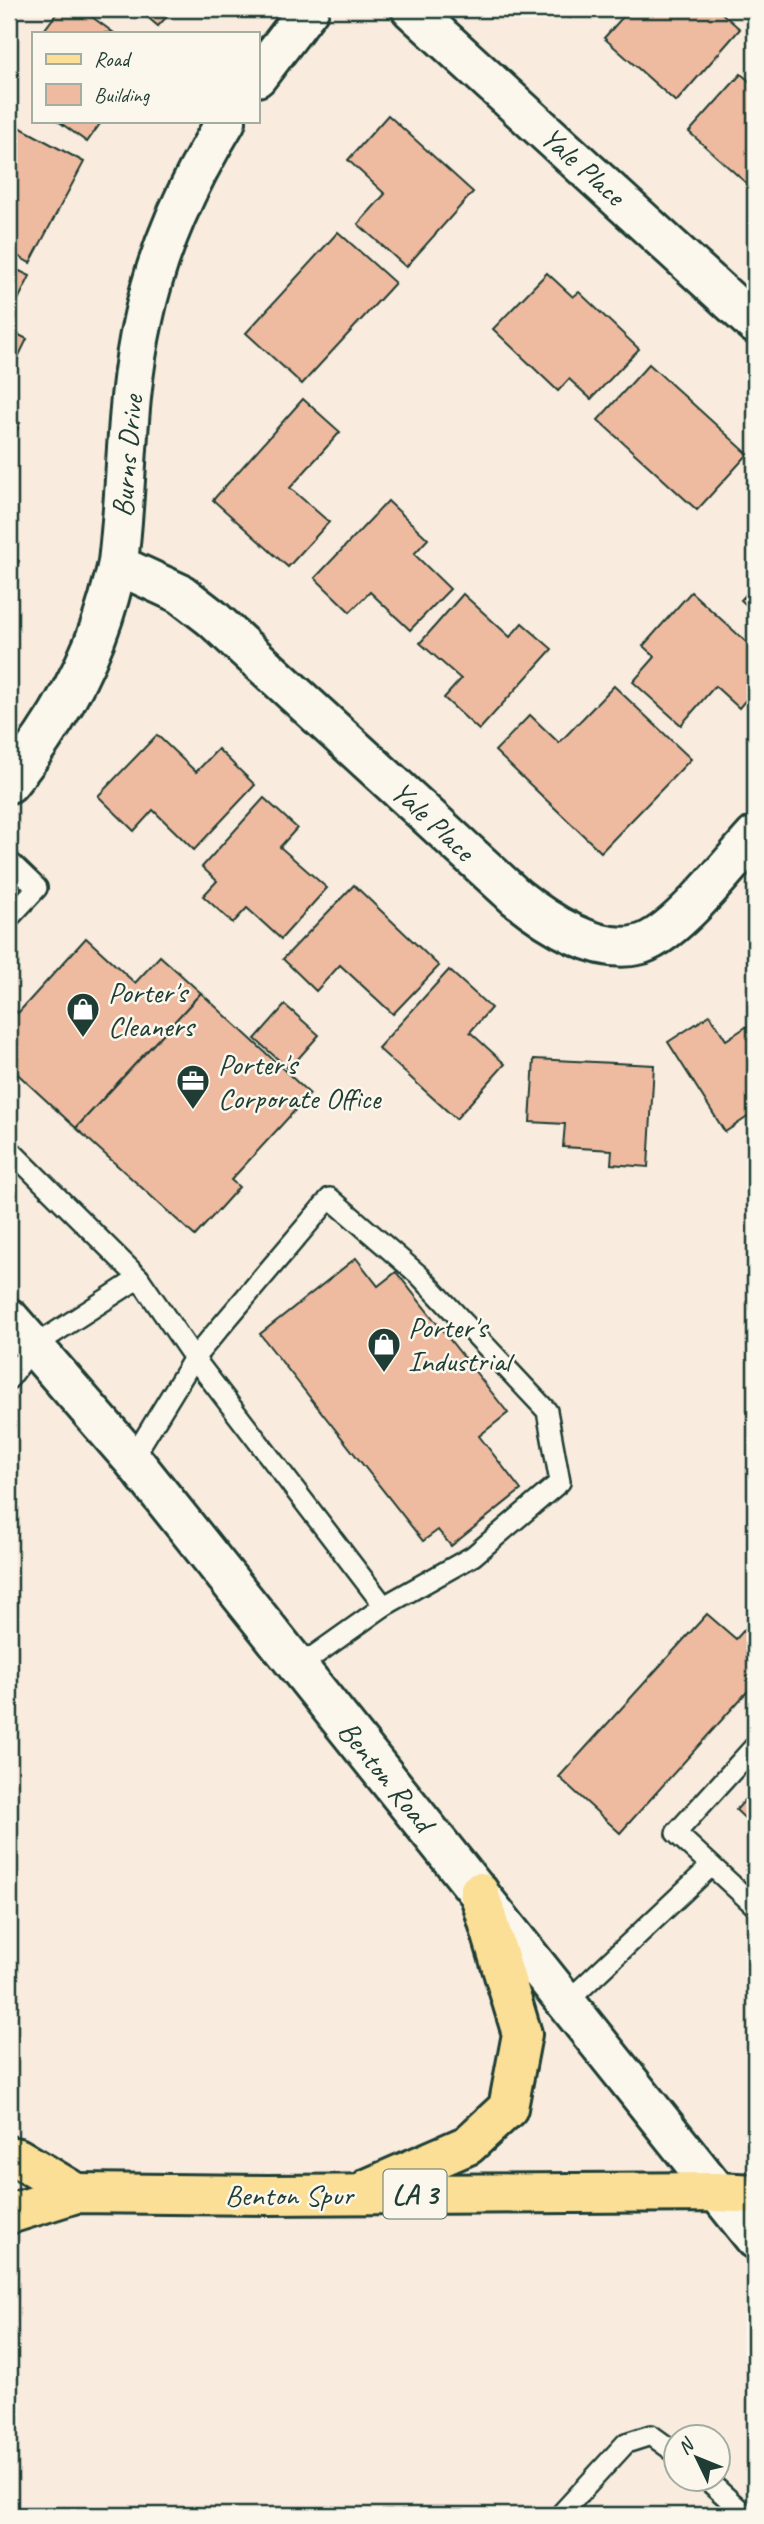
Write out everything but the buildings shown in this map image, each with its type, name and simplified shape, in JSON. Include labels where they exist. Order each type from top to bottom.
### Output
[{"type":"main road","points":[[353,2194],[468,2146],[508,2108],[522,2034],[479,1892]]},
{"type":"main road","points":[[9,2156],[18,2158],[76,2193]]},
{"type":"main road","name":"Benton Spur","points":[[9,2214],[76,2193],[755,2194]]},
{"type":"street","points":[[259,74],[309,9]]},
{"type":"street","name":"Yale Place","points":[[411,9],[755,324]]},
{"type":"street","name":"Burns Drive","points":[[9,783],[68,701],[103,620],[118,565],[128,422],[135,364],[150,287],[177,211],[202,160],[225,122]]},
{"type":"street","name":"Yale Place","points":[[118,565],[181,594],[212,618],[516,897],[541,917],[570,933],[603,943],[639,945],[678,919],[755,836]]},
{"type":"street","name":"Benton Road","points":[[9,1318],[132,1459],[755,2239]]},
{"type":"lane","points":[[9,861],[37,888],[9,918]]},
{"type":"lane","points":[[9,1149],[139,1278],[194,1359],[384,1606]]},
{"type":"lane","points":[[132,1459],[194,1359],[330,1198],[421,1276],[547,1411],[560,1482],[472,1556],[384,1606],[298,1667]]},
{"type":"lane","points":[[9,1379],[34,1346],[139,1278]]},
{"type":"lane","points":[[755,1746],[676,1833],[755,1906]]},
{"type":"lane","points":[[567,2001],[711,1866]]},
{"type":"lane","points":[[560,2515],[626,2443],[651,2435],[662,2443]]},
{"type":"lane","points":[[720,2492],[746,2515]]},
{"type":"place","name":"Porter's Cleaners","points":[[83,1039]]},
{"type":"place","name":"Porter's Corporate Office","points":[[193,1111]]},
{"type":"place","name":"Porter's Industrial","points":[[384,1374]]}]
